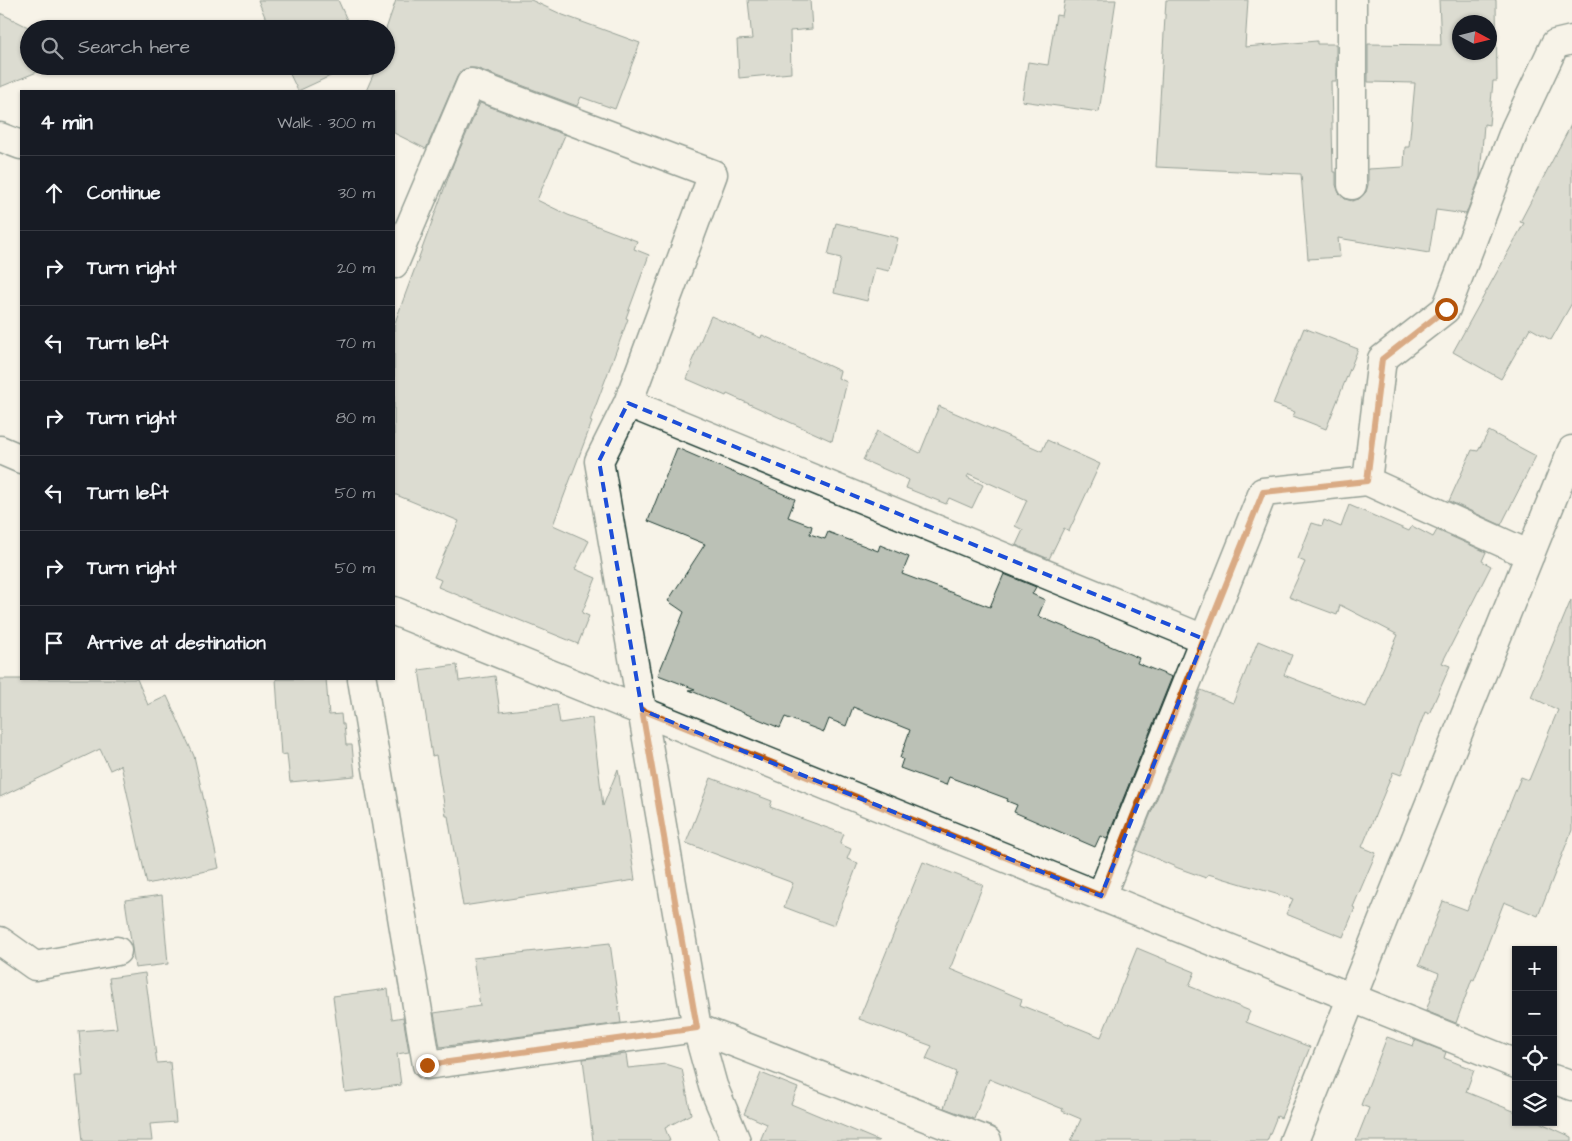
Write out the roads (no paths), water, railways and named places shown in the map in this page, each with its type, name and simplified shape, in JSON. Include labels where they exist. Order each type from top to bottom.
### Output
[{"type":"street","points":[[1352,0],[1352,185]]},
{"type":"street","points":[[1367,481],[1382,359],[1446,309],[1515,130],[1555,44],[1572,40]]},
{"type":"street","points":[[395,262],[471,83],[713,174],[628,403],[599,461],[697,1028],[714,1086],[736,1141]]},
{"type":"street","points":[[0,137],[20,145]]},
{"type":"street","points":[[628,403],[1204,639]]},
{"type":"street","points":[[0,450],[20,459]]},
{"type":"street","points":[[1294,1141],[1572,450]]},
{"type":"street","points":[[1101,896],[1263,492],[1367,481],[1530,555]]},
{"type":"street","points":[[395,611],[1512,1062]]},
{"type":"street","points":[[362,680],[427,1065],[697,1028],[987,1141]]},
{"type":"street","points":[[0,941],[35,966],[118,951]]},
{"type":"street","points":[[1557,1080],[1572,1086]]}]
